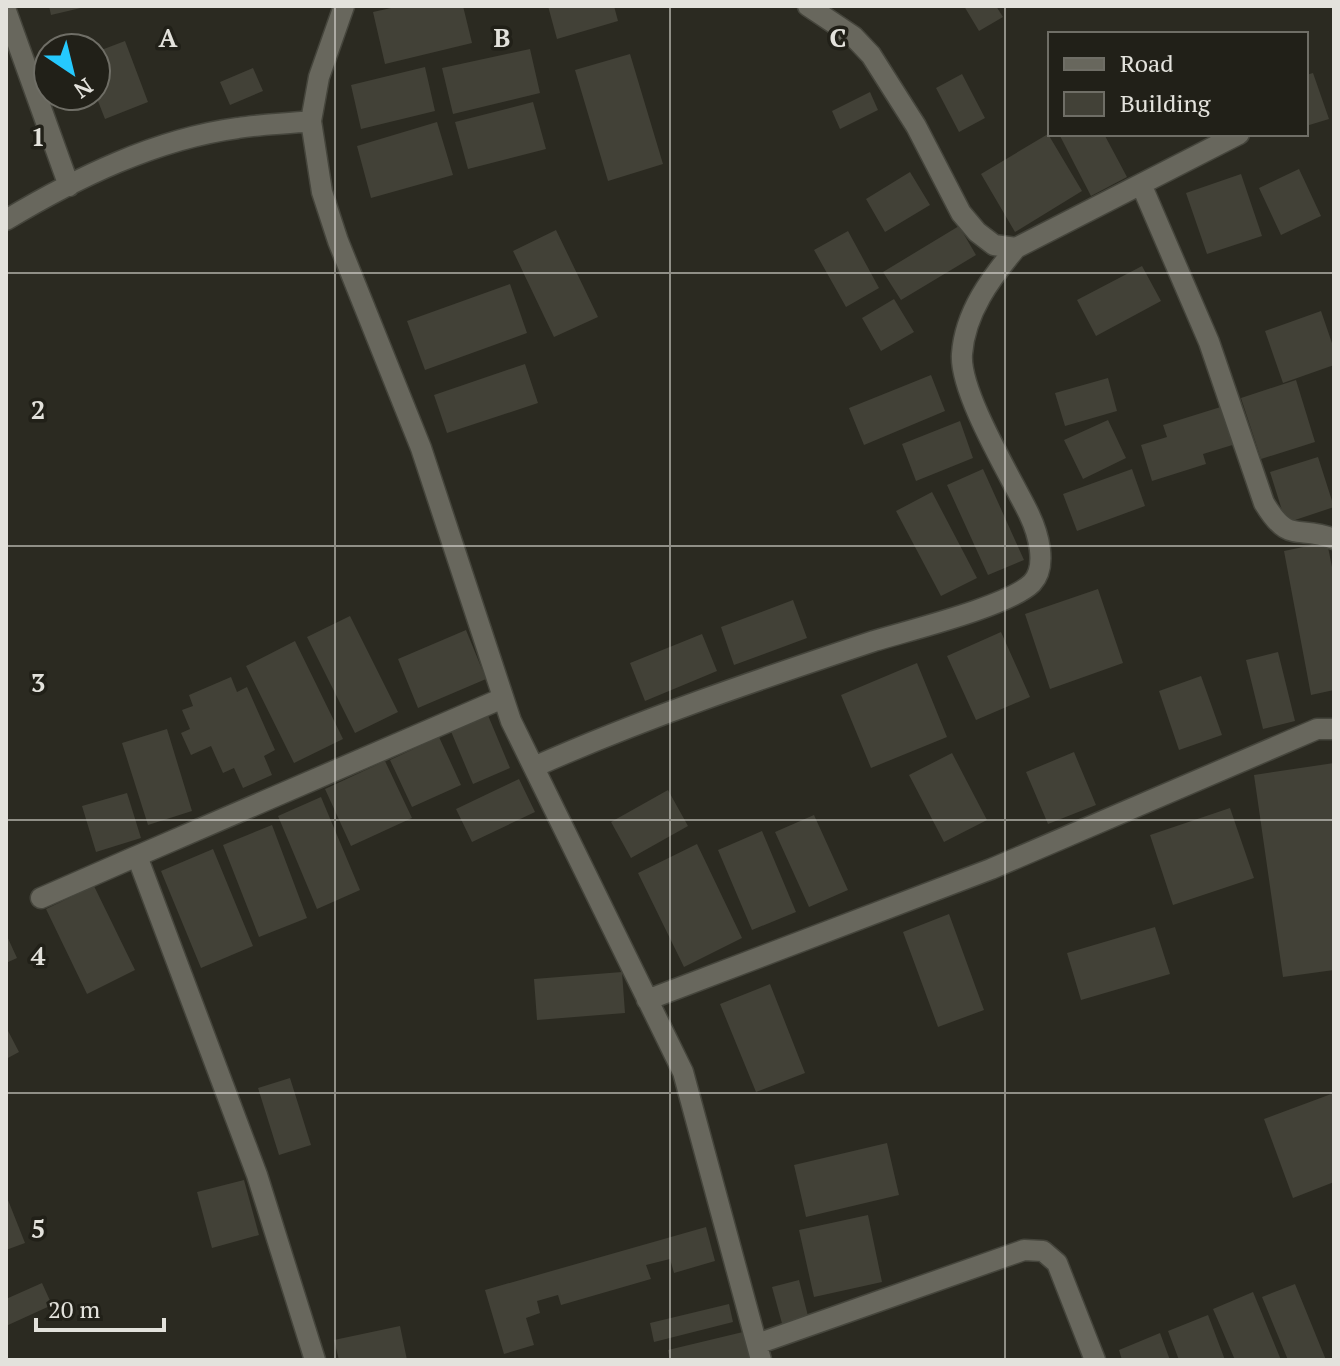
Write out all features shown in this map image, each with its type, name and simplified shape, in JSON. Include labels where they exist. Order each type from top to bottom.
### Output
[{"type":"street","points":[[344,6],[319,77],[311,121],[322,192],[338,241],[421,448],[503,698],[683,1072],[759,1352],[1024,1250],[1043,1251],[1057,1263],[1095,1360]]},
{"type":"street","points":[[808,6],[840,27],[871,55],[916,126],[961,213],[977,232],[994,245],[1016,248]]},
{"type":"street","points":[[6,11],[69,186]]},
{"type":"street","points":[[6,220],[123,160],[197,136],[237,128],[311,121]]},
{"type":"street","points":[[534,767],[612,732],[1010,598],[1034,581],[1042,558],[1034,525],[967,384],[961,355],[969,320],[990,279],[1016,248],[1235,136]]},
{"type":"street","points":[[1141,184],[1209,342],[1264,503],[1275,520],[1288,531],[1334,539]]},
{"type":"street","points":[[41,898],[503,698]]},
{"type":"street","points":[[647,1000],[991,869],[1317,729],[1334,729]]},
{"type":"street","points":[[137,856],[257,1175],[315,1360]]},
{"type":"building","points":[[49,6],[85,6],[85,7],[51,15]]},
{"type":"building","points":[[400,6],[463,6],[472,43],[385,64],[373,12]]},
{"type":"building","points":[[548,6],[614,6],[618,21],[557,39]]},
{"type":"building","points":[[964,6],[996,6],[1003,17],[979,31]]},
{"type":"building","points":[[125,41],[148,102],[105,119],[102,112],[112,112],[112,46]]},
{"type":"building","points":[[530,49],[540,93],[453,114],[442,68]]},
{"type":"building","points":[[630,54],[663,164],[608,181],[575,70]]},
{"type":"building","points":[[425,67],[435,111],[361,129],[351,85]]},
{"type":"building","points":[[253,68],[263,91],[230,105],[220,82]]},
{"type":"building","points":[[1313,73],[1329,119],[1308,125],[1308,74]]},
{"type":"building","points":[[962,74],[985,118],[959,132],[936,88]]},
{"type":"building","points":[[870,92],[878,110],[840,129],[832,111]]},
{"type":"building","points":[[533,102],[546,149],[468,169],[455,122]]},
{"type":"building","points":[[437,122],[453,175],[371,198],[357,146]]},
{"type":"building","points":[[1048,134],[1082,191],[1015,232],[981,174]]},
{"type":"building","points":[[1060,136],[1105,136],[1127,177],[1091,196]]},
{"type":"building","points":[[1299,169],[1321,216],[1281,235],[1259,188]]},
{"type":"building","points":[[910,172],[930,205],[885,232],[866,199]]},
{"type":"building","points":[[1241,174],[1262,236],[1207,254],[1186,193]]},
{"type":"building","points":[[959,226],[976,255],[901,300],[883,272]]},
{"type":"building","points":[[556,230],[598,317],[554,337],[513,251]]},
{"type":"building","points":[[848,231],[879,288],[846,307],[814,250]]},
{"type":"building","points":[[1142,266],[1161,301],[1096,336],[1077,300]]},
{"type":"building","points":[[510,284],[527,333],[425,370],[407,321]]},
{"type":"building","points":[[894,299],[914,332],[881,351],[862,318]]},
{"type":"building","points":[[1321,311],[1334,349],[1334,365],[1283,383],[1265,331]]},
{"type":"building","points":[[525,364],[538,403],[447,433],[434,395]]},
{"type":"building","points":[[931,375],[945,411],[864,445],[849,408]]},
{"type":"building","points":[[1108,378],[1117,411],[1065,426],[1055,393]]},
{"type":"building","points":[[1296,380],[1315,442],[1261,459],[1241,398]]},
{"type":"building","points":[[1227,405],[1239,443],[1203,454],[1206,464],[1152,481],[1141,445],[1167,437],[1163,425]]},
{"type":"building","points":[[1108,420],[1126,458],[1083,479],[1064,440]]},
{"type":"building","points":[[960,421],[973,458],[916,481],[902,444]]},
{"type":"building","points":[[1318,457],[1334,507],[1286,523],[1270,472]]},
{"type":"building","points":[[983,469],[1024,560],[988,575],[947,485]]},
{"type":"building","points":[[1132,469],[1145,506],[1077,531],[1063,494]]},
{"type":"building","points":[[932,492],[977,578],[941,596],[896,511]]},
{"type":"building","points":[[1327,542],[1334,577],[1334,690],[1311,695],[1284,551]]},
{"type":"building","points":[[1098,589],[1123,663],[1050,689],[1025,614]]},
{"type":"building","points":[[793,600],[807,638],[734,665],[721,627]]},
{"type":"building","points":[[350,616],[398,712],[355,733],[307,637]]},
{"type":"building","points":[[466,630],[486,679],[418,708],[398,659]]},
{"type":"building","points":[[1001,632],[1030,697],[976,720],[947,656]]},
{"type":"building","points":[[702,634],[717,671],[645,701],[630,663]]},
{"type":"building","points":[[295,641],[343,739],[294,763],[246,666]]},
{"type":"building","points":[[1278,652],[1295,721],[1263,729],[1246,660]]},
{"type":"building","points":[[917,663],[947,737],[871,768],[841,695]]},
{"type":"building","points":[[1201,676],[1222,735],[1179,750],[1159,691]]},
{"type":"building","points":[[231,677],[237,692],[247,687],[275,750],[264,756],[272,775],[243,788],[234,768],[223,773],[211,746],[191,755],[181,733],[190,729],[182,710],[193,706],[189,695]]},
{"type":"building","points":[[487,713],[510,768],[473,784],[450,729]]},
{"type":"building","points":[[167,729],[192,811],[148,825],[122,743]]},
{"type":"building","points":[[439,737],[461,785],[412,807],[390,760]]},
{"type":"building","points":[[1074,752],[1096,805],[1048,824],[1026,772]]},
{"type":"building","points":[[952,753],[987,820],[944,842],[909,775]]},
{"type":"building","points":[[385,761],[412,818],[351,846],[325,789]]},
{"type":"building","points":[[1334,763],[1334,970],[1283,977],[1254,775]]},
{"type":"building","points":[[519,779],[535,812],[472,842],[456,809]]},
{"type":"building","points":[[668,790],[688,826],[631,858],[611,822]]},
{"type":"building","points":[[127,793],[141,838],[96,852],[82,806]]},
{"type":"building","points":[[321,797],[360,890],[317,909],[278,816]]},
{"type":"building","points":[[1230,808],[1254,878],[1173,905],[1150,835]]},
{"type":"building","points":[[814,815],[848,890],[809,907],[775,832]]},
{"type":"building","points":[[272,825],[307,918],[259,937],[223,845]]},
{"type":"building","points":[[762,831],[796,912],[752,930],[718,850]]},
{"type":"building","points":[[697,844],[742,938],[684,967],[638,873]]},
{"type":"building","points":[[213,849],[253,946],[201,968],[161,871]]},
{"type":"building","points":[[94,886],[135,970],[87,994],[46,909]]},
{"type":"building","points":[[949,914],[984,1010],[938,1027],[903,932]]},
{"type":"building","points":[[1155,927],[1170,974],[1081,1000],[1067,953]]},
{"type":"building","points":[[6,934],[17,958],[6,963]]},
{"type":"building","points":[[622,972],[625,1013],[537,1020],[534,979]]},
{"type":"building","points":[[770,984],[805,1073],[756,1092],[720,1004]]},
{"type":"building","points":[[6,1027],[19,1052],[6,1059]]},
{"type":"building","points":[[290,1078],[311,1145],[279,1155],[258,1088]]},
{"type":"building","points":[[1334,1093],[1334,1182],[1293,1198],[1264,1119]]},
{"type":"building","points":[[887,1143],[899,1195],[806,1217],[794,1165]]},
{"type":"building","points":[[244,1180],[259,1235],[212,1248],[197,1192]]},
{"type":"building","points":[[6,1195],[25,1243],[6,1250]]},
{"type":"building","points":[[868,1215],[882,1282],[814,1297],[799,1230]]},
{"type":"building","points":[[706,1227],[715,1261],[674,1273],[670,1259],[646,1265],[651,1279],[561,1305],[558,1295],[537,1301],[540,1313],[526,1318],[534,1345],[504,1354],[485,1290]]},
{"type":"building","points":[[799,1280],[809,1320],[783,1327],[772,1287]]},
{"type":"building","points":[[42,1283],[52,1305],[6,1326],[6,1299]]},
{"type":"building","points":[[1295,1284],[1326,1360],[1288,1360],[1262,1297]]},
{"type":"building","points":[[1253,1292],[1281,1360],[1235,1360],[1213,1309]]},
{"type":"building","points":[[729,1304],[733,1322],[654,1342],[650,1323]]},
{"type":"building","points":[[1208,1315],[1225,1360],[1179,1360],[1168,1331]]},
{"type":"building","points":[[400,1326],[407,1360],[339,1360],[334,1340]]},
{"type":"building","points":[[743,1332],[750,1360],[670,1360],[668,1350]]},
{"type":"building","points":[[1160,1333],[1170,1360],[1122,1360],[1119,1350]]}]
